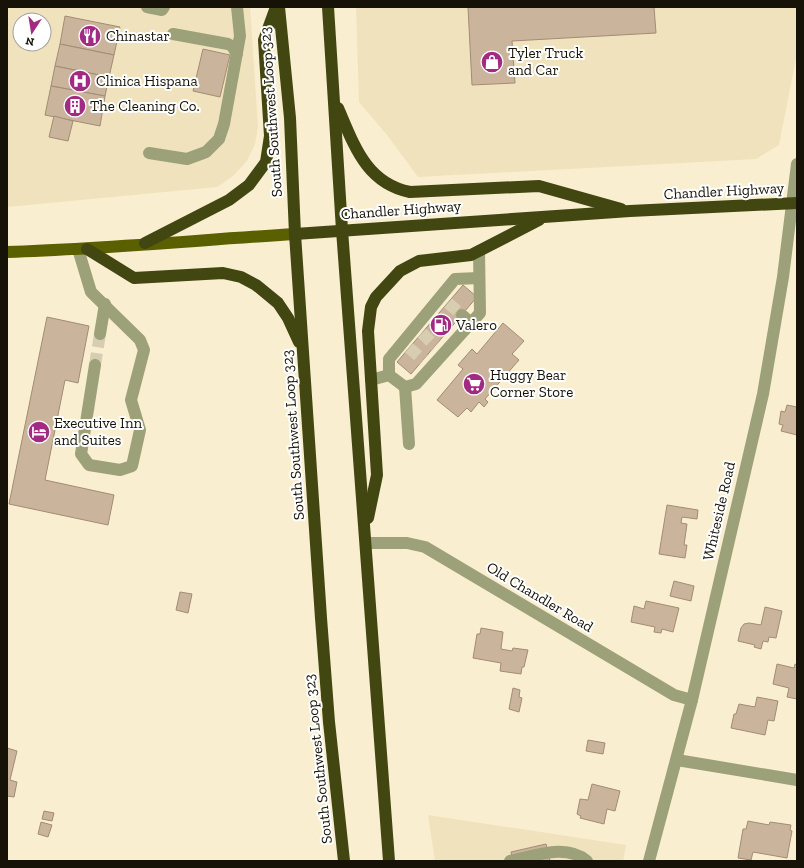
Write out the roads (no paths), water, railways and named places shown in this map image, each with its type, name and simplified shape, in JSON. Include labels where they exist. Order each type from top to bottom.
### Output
[{"type":"highway","points":[[145,243],[229,200],[248,185],[266,162],[270,136],[264,40],[276,7]]},
{"type":"highway","name":"South Southwest Loop 323","points":[[280,7],[290,118],[295,234],[329,722],[344,861]]},
{"type":"highway","points":[[328,7],[342,230],[389,861]]},
{"type":"highway","points":[[335,100],[353,143],[363,162],[373,173],[395,189],[410,192],[539,186],[630,212]]},
{"type":"highway","name":"Chandler Highway","points":[[295,234],[794,203]]},
{"type":"highway","points":[[365,537],[377,475],[369,318],[372,307],[384,287],[400,271],[419,260],[471,255],[542,218]]},
{"type":"highway","points":[[83,249],[134,278],[223,273],[241,277],[256,285],[278,304],[291,323],[303,354]]},
{"type":"main road","name":"Chandler Highway","points":[[7,252],[83,249],[145,243],[295,234]]},
{"type":"street","points":[[147,7],[162,10],[164,7]]},
{"type":"street","points":[[149,152],[187,159],[200,155],[215,145],[222,132],[240,36],[238,7]]},
{"type":"street","points":[[174,34],[228,44],[232,46],[236,54]]},
{"type":"street","name":"Whiteside Road","points":[[649,861],[692,700],[763,394],[794,203],[797,164]]},
{"type":"street","points":[[83,249],[92,292],[140,340],[144,350],[132,400],[140,430],[132,466],[120,470],[89,465],[81,454],[95,365]]},
{"type":"street","points":[[389,375],[405,386],[416,384],[427,364],[439,349],[452,335],[471,323],[480,313],[479,251]]},
{"type":"street","points":[[389,375],[389,359],[406,345],[431,316],[444,300],[456,279],[479,278]]},
{"type":"street","points":[[100,334],[104,304]]},
{"type":"street","points":[[462,314],[471,323]]},
{"type":"street","points":[[371,380],[389,375]]},
{"type":"street","points":[[405,386],[409,444]]},
{"type":"street","name":"Old Chandler Road","points":[[365,537],[425,547],[674,695],[692,700]]},
{"type":"street","points":[[677,760],[797,780]]},
{"type":"street","points":[[510,861],[563,851],[576,854],[587,861]]},
{"type":"tunnel","points":[[448,303],[462,315]]},
{"type":"tunnel","points":[[434,319],[448,331]]},
{"type":"tunnel","points":[[422,333],[435,346]]},
{"type":"tunnel","points":[[95,365],[100,334]]},
{"type":"tunnel","points":[[409,348],[423,360]]},
{"type":"place","name":"Chinastar","points":[[90,36]]},
{"type":"place","name":"Tyler Truck and Car","points":[[492,62]]},
{"type":"place","name":"Clinica Hispana","points":[[80,81]]},
{"type":"place","name":"The Cleaning Co.","points":[[75,106]]},
{"type":"place","name":"Valero","points":[[441,325]]},
{"type":"place","name":"Huggy Bear Corner Store","points":[[474,384]]},
{"type":"place","name":"Executive Inn and Suites","points":[[39,432]]}]
